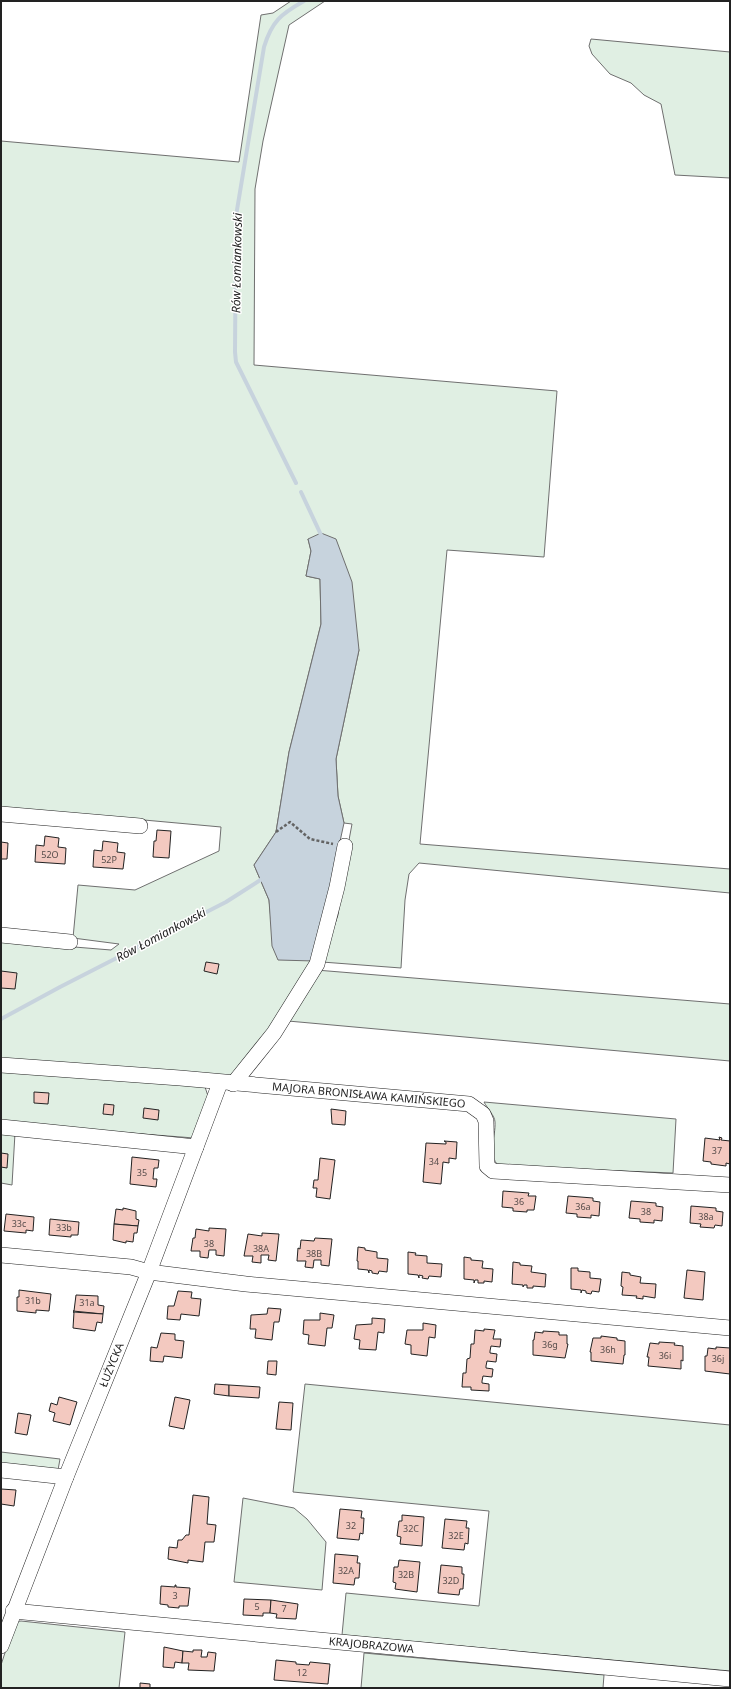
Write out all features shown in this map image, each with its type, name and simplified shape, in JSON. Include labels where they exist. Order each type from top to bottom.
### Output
[{"type":"street","points":[[1,814],[140,826]]},
{"type":"street","name":"ŁUŻYCKA","points":[[1,1646],[13,1611],[66,1477],[149,1272],[196,1146],[226,1083],[274,1033],[317,964],[337,887],[345,846]]},
{"type":"street","points":[[1,935],[70,942]]},
{"type":"street","name":"MAJORA BRONISŁAWA KAMIŃSKIEGO","points":[[1,1065],[146,1075],[468,1104],[483,1114],[486,1122],[487,1166],[494,1171],[730,1185]]},
{"type":"street","points":[[1,1127],[196,1146]]},
{"type":"street","points":[[1,1255],[131,1267],[149,1272],[246,1284],[730,1329]]},
{"type":"street","points":[[1,1470],[66,1477]]},
{"type":"street","name":"KRAJOBRAZOWA","points":[[13,1611],[730,1679]]},
{"type":"path","points":[[276,832],[290,822],[310,839],[345,846]]},
{"type":"green space","points":[[291,1],[325,1],[289,25],[263,141],[255,189],[254,365],[557,391],[544,557],[447,550],[420,844],[730,869],[730,893],[419,863],[409,874],[405,900],[401,968],[322,962],[338,915],[352,824],[344,823],[338,796],[336,759],[359,650],[308,539],[311,551],[306,576],[320,579],[321,624],[289,752],[276,832],[254,865],[269,900],[271,919],[314,961],[279,1020],[230,1080],[1,1060],[1,941],[111,950],[119,944],[73,938],[78,885],[135,890],[219,851],[221,827],[1,807],[1,141],[239,162],[261,15],[273,13]]},
{"type":"green space","points":[[591,39],[730,52],[730,178],[675,175],[661,104],[644,95],[631,83],[610,74],[592,54],[589,46]]},
{"type":"green space","points":[[316,970],[730,1004],[730,1061],[288,1021]]},
{"type":"green space","points":[[1,1070],[205,1087],[209,1099],[194,1138],[1,1123]]},
{"type":"green space","points":[[484,1102],[676,1119],[673,1173],[573,1169],[541,1171],[497,1164],[494,1159],[492,1149],[495,1120]]},
{"type":"green space","points":[[1,1132],[15,1133],[12,1185],[1,1183]]},
{"type":"green space","points":[[305,1384],[730,1425],[730,1671],[342,1635],[346,1593],[479,1606],[489,1511],[293,1492]]},
{"type":"green space","points":[[1,1452],[60,1459],[58,1470],[1,1464]]},
{"type":"green space","points":[[243,1498],[294,1508],[307,1519],[326,1542],[322,1590],[234,1582]]},
{"type":"green space","points":[[21,1621],[125,1632],[119,1688],[1,1688],[1,1665],[15,1622]]},
{"type":"green space","points":[[364,1653],[604,1675],[603,1688],[361,1688]]},
{"type":"shaded area","points":[[321,533],[336,539],[352,582],[359,650],[336,759],[338,796],[344,823],[314,961],[278,960],[272,946],[269,900],[254,865],[276,832],[289,752],[321,624],[320,579],[306,576],[311,551],[308,539]]},
{"type":"building","points":[[157,830],[171,831],[169,858],[153,857],[154,841],[156,841]]},
{"type":"building","points":[[45,836],[59,838],[58,847],[66,848],[65,864],[35,862],[36,845],[44,846]]},
{"type":"building","points":[[103,841],[118,843],[117,852],[125,853],[123,869],[93,867],[94,850],[102,851]]},
{"type":"building","points":[[1,842],[8,843],[7,859],[1,859]]},
{"type":"building","points":[[206,962],[219,964],[217,974],[204,971]]},
{"type":"building","points":[[1,971],[17,973],[15,989],[1,988]]},
{"type":"building","points":[[34,1092],[49,1093],[48,1104],[34,1103]]},
{"type":"building","points":[[104,1104],[114,1105],[113,1115],[103,1114]]},
{"type":"building","points":[[144,1108],[159,1110],[158,1120],[143,1118]]},
{"type":"building","points":[[331,1109],[346,1111],[345,1125],[332,1124]]},
{"type":"building","points":[[719,1137],[722,1138],[721,1140],[730,1141],[730,1164],[726,1163],[726,1166],[711,1164],[711,1162],[703,1161],[705,1138],[720,1140]]},
{"type":"building","points":[[444,1141],[457,1142],[456,1159],[449,1158],[449,1163],[443,1162],[441,1184],[423,1182],[426,1143],[446,1144]]},
{"type":"building","points":[[1,1153],[8,1154],[7,1168],[1,1167]]},
{"type":"building","points":[[132,1157],[159,1160],[158,1168],[154,1168],[153,1179],[157,1179],[156,1187],[130,1184]]},
{"type":"building","points":[[320,1158],[335,1160],[330,1199],[316,1197],[317,1188],[313,1188],[314,1180],[318,1180]]},
{"type":"building","points":[[503,1191],[529,1193],[528,1196],[536,1196],[534,1210],[527,1210],[527,1212],[513,1211],[513,1208],[502,1207]]},
{"type":"building","points":[[568,1196],[593,1198],[593,1201],[600,1202],[599,1216],[591,1215],[591,1218],[577,1217],[577,1214],[566,1213]]},
{"type":"building","points":[[631,1201],[656,1203],[656,1206],[663,1207],[662,1221],[654,1220],[654,1223],[640,1222],[640,1219],[629,1218]]},
{"type":"building","points":[[691,1206],[716,1208],[716,1211],[723,1212],[722,1226],[715,1225],[714,1228],[700,1227],[701,1224],[690,1223]]},
{"type":"building","points":[[123,1208],[136,1211],[136,1219],[139,1220],[138,1226],[114,1224],[116,1209],[123,1210]]},
{"type":"building","points":[[6,1214],[34,1217],[33,1231],[26,1230],[26,1233],[4,1231]]},
{"type":"building","points":[[50,1219],[79,1222],[78,1235],[71,1235],[71,1237],[49,1235]]},
{"type":"building","points":[[114,1224],[138,1226],[137,1233],[134,1233],[133,1242],[126,1241],[126,1243],[113,1240]]},
{"type":"building","points":[[209,1228],[226,1229],[224,1256],[216,1255],[216,1250],[209,1250],[208,1258],[200,1257],[200,1251],[191,1251],[196,1229],[209,1231]]},
{"type":"building","points":[[262,1233],[279,1234],[276,1261],[268,1260],[269,1255],[261,1255],[261,1263],[252,1262],[253,1256],[244,1256],[248,1234],[262,1236]]},
{"type":"building","points":[[315,1238],[332,1239],[329,1266],[321,1265],[321,1260],[314,1260],[313,1268],[305,1267],[306,1261],[297,1261],[298,1248],[300,1249],[301,1240],[314,1241]]},
{"type":"building","points":[[358,1247],[377,1252],[377,1258],[388,1259],[387,1272],[379,1271],[378,1274],[372,1273],[372,1271],[369,1270],[369,1273],[368,1270],[358,1269]]},
{"type":"building","points":[[408,1252],[416,1253],[415,1255],[427,1256],[427,1263],[442,1264],[441,1277],[429,1276],[428,1279],[422,1278],[423,1276],[419,1275],[419,1278],[418,1275],[408,1274]]},
{"type":"building","points":[[464,1257],[471,1258],[471,1260],[483,1261],[482,1268],[493,1269],[492,1282],[484,1281],[484,1283],[478,1283],[478,1280],[475,1280],[474,1283],[474,1280],[464,1279]]},
{"type":"building","points":[[513,1262],[520,1263],[520,1265],[532,1266],[531,1272],[546,1274],[545,1287],[533,1286],[533,1288],[527,1288],[527,1285],[524,1285],[523,1287],[523,1285],[512,1284]]},
{"type":"building","points":[[571,1268],[578,1268],[578,1271],[590,1272],[590,1278],[601,1279],[599,1292],[592,1291],[591,1294],[582,1290],[581,1293],[581,1290],[571,1289]]},
{"type":"building","points":[[687,1270],[705,1272],[703,1300],[684,1298]]},
{"type":"building","points":[[622,1272],[641,1277],[640,1283],[656,1284],[655,1298],[643,1296],[643,1299],[636,1298],[637,1296],[622,1295]]},
{"type":"building","points":[[19,1290],[51,1294],[49,1311],[36,1310],[36,1313],[17,1311],[17,1297],[19,1297]]},
{"type":"building","points":[[178,1291],[192,1292],[191,1298],[201,1299],[199,1316],[181,1314],[180,1320],[167,1319],[168,1306],[174,1306]]},
{"type":"building","points":[[76,1295],[98,1296],[98,1305],[104,1306],[103,1314],[73,1311]]},
{"type":"building","points":[[268,1308],[281,1309],[279,1322],[274,1322],[272,1340],[255,1338],[256,1329],[250,1329],[251,1315],[267,1314]]},
{"type":"building","points":[[74,1312],[103,1314],[102,1323],[97,1322],[95,1331],[73,1328]]},
{"type":"building","points":[[320,1313],[334,1315],[332,1328],[327,1328],[325,1346],[308,1344],[309,1335],[303,1334],[304,1320],[320,1320]]},
{"type":"building","points":[[372,1318],[385,1319],[384,1333],[378,1332],[376,1350],[359,1349],[360,1340],[354,1339],[356,1325],[372,1324]]},
{"type":"building","points":[[423,1323],[436,1325],[435,1338],[429,1337],[427,1356],[411,1354],[411,1345],[405,1344],[407,1330],[423,1330]]},
{"type":"building","points":[[484,1329],[495,1330],[493,1339],[501,1339],[500,1347],[491,1346],[490,1353],[497,1354],[496,1362],[487,1361],[486,1368],[493,1369],[492,1377],[483,1376],[482,1383],[489,1384],[489,1391],[471,1390],[471,1387],[462,1387],[463,1373],[466,1373],[467,1359],[470,1358],[471,1344],[474,1344],[475,1330],[484,1331]]},
{"type":"building","points":[[543,1331],[559,1332],[559,1335],[567,1335],[568,1344],[565,1358],[533,1355],[533,1340],[535,1332],[543,1333]]},
{"type":"building","points":[[161,1333],[175,1334],[175,1340],[184,1341],[182,1358],[164,1356],[163,1362],[150,1361],[151,1347],[157,1348]]},
{"type":"building","points":[[601,1336],[617,1338],[617,1340],[625,1341],[625,1355],[623,1364],[591,1361],[590,1352],[593,1338],[601,1338]]},
{"type":"building","points":[[659,1342],[675,1343],[674,1345],[683,1346],[683,1361],[681,1360],[681,1369],[648,1366],[649,1357],[647,1357],[650,1343],[659,1344]]},
{"type":"building","points":[[716,1347],[730,1348],[730,1374],[705,1371],[705,1356],[707,1356],[708,1348],[716,1349]]},
{"type":"building","points":[[268,1361],[277,1361],[276,1375],[267,1374]]},
{"type":"building","points":[[215,1384],[229,1385],[229,1396],[214,1394]]},
{"type":"building","points":[[229,1385],[260,1387],[259,1398],[229,1396]]},
{"type":"building","points":[[59,1397],[77,1402],[70,1425],[53,1421],[55,1413],[49,1411],[51,1403],[57,1405]]},
{"type":"building","points":[[175,1397],[190,1400],[184,1429],[169,1426]]},
{"type":"building","points":[[279,1402],[293,1403],[291,1430],[276,1429]]},
{"type":"building","points":[[18,1413],[31,1415],[27,1435],[15,1433]]},
{"type":"building","points":[[1,1489],[16,1490],[14,1506],[1,1504]]},
{"type":"building","points":[[193,1495],[209,1497],[207,1524],[216,1525],[214,1542],[205,1542],[203,1562],[188,1560],[188,1563],[168,1559],[169,1547],[177,1548],[178,1540],[182,1540],[186,1535],[189,1535]]},
{"type":"building","points":[[340,1509],[362,1511],[361,1518],[364,1518],[363,1534],[360,1533],[359,1540],[337,1538]]},
{"type":"building","points":[[402,1515],[424,1517],[422,1546],[400,1544],[401,1537],[397,1536],[399,1521],[402,1521]]},
{"type":"building","points":[[445,1519],[467,1521],[466,1528],[469,1528],[468,1544],[465,1543],[464,1550],[442,1548]]},
{"type":"building","points":[[335,1554],[358,1556],[357,1563],[360,1563],[359,1578],[355,1578],[354,1585],[333,1583]]},
{"type":"building","points":[[399,1560],[420,1562],[417,1592],[395,1589],[396,1583],[393,1582],[394,1567],[398,1567]]},
{"type":"building","points":[[441,1565],[462,1567],[462,1574],[464,1574],[463,1589],[460,1589],[459,1595],[438,1593]]},
{"type":"building","points":[[176,1585],[176,1587],[190,1588],[188,1606],[179,1606],[179,1608],[168,1607],[168,1605],[160,1604],[161,1586],[175,1587]]},
{"type":"building","points":[[244,1599],[271,1600],[270,1613],[263,1613],[263,1616],[243,1615]]},
{"type":"building","points":[[271,1600],[298,1604],[296,1619],[276,1618],[277,1614],[270,1613]]},
{"type":"building","points":[[164,1647],[183,1651],[182,1663],[175,1662],[174,1668],[163,1667]]},
{"type":"building","points":[[193,1650],[202,1650],[201,1657],[207,1657],[208,1652],[216,1653],[214,1671],[188,1670],[189,1663],[182,1663],[183,1651],[193,1652]]},
{"type":"building","points":[[276,1660],[309,1665],[310,1662],[330,1664],[328,1684],[274,1680]]},
{"type":"building","points":[[140,1683],[150,1684],[150,1688],[140,1688]]},
{"type":"waterway","name":"Rów Łomiankowski","points":[[296,483],[236,362],[236,216],[264,47],[270,31],[278,19],[283,14],[304,1]]},
{"type":"waterway","name":"Rów Łomiankowski","points":[[301,492],[322,537]]},
{"type":"waterway","name":"Rów Łomiankowski","points":[[1,1019],[226,902],[265,877]]}]
